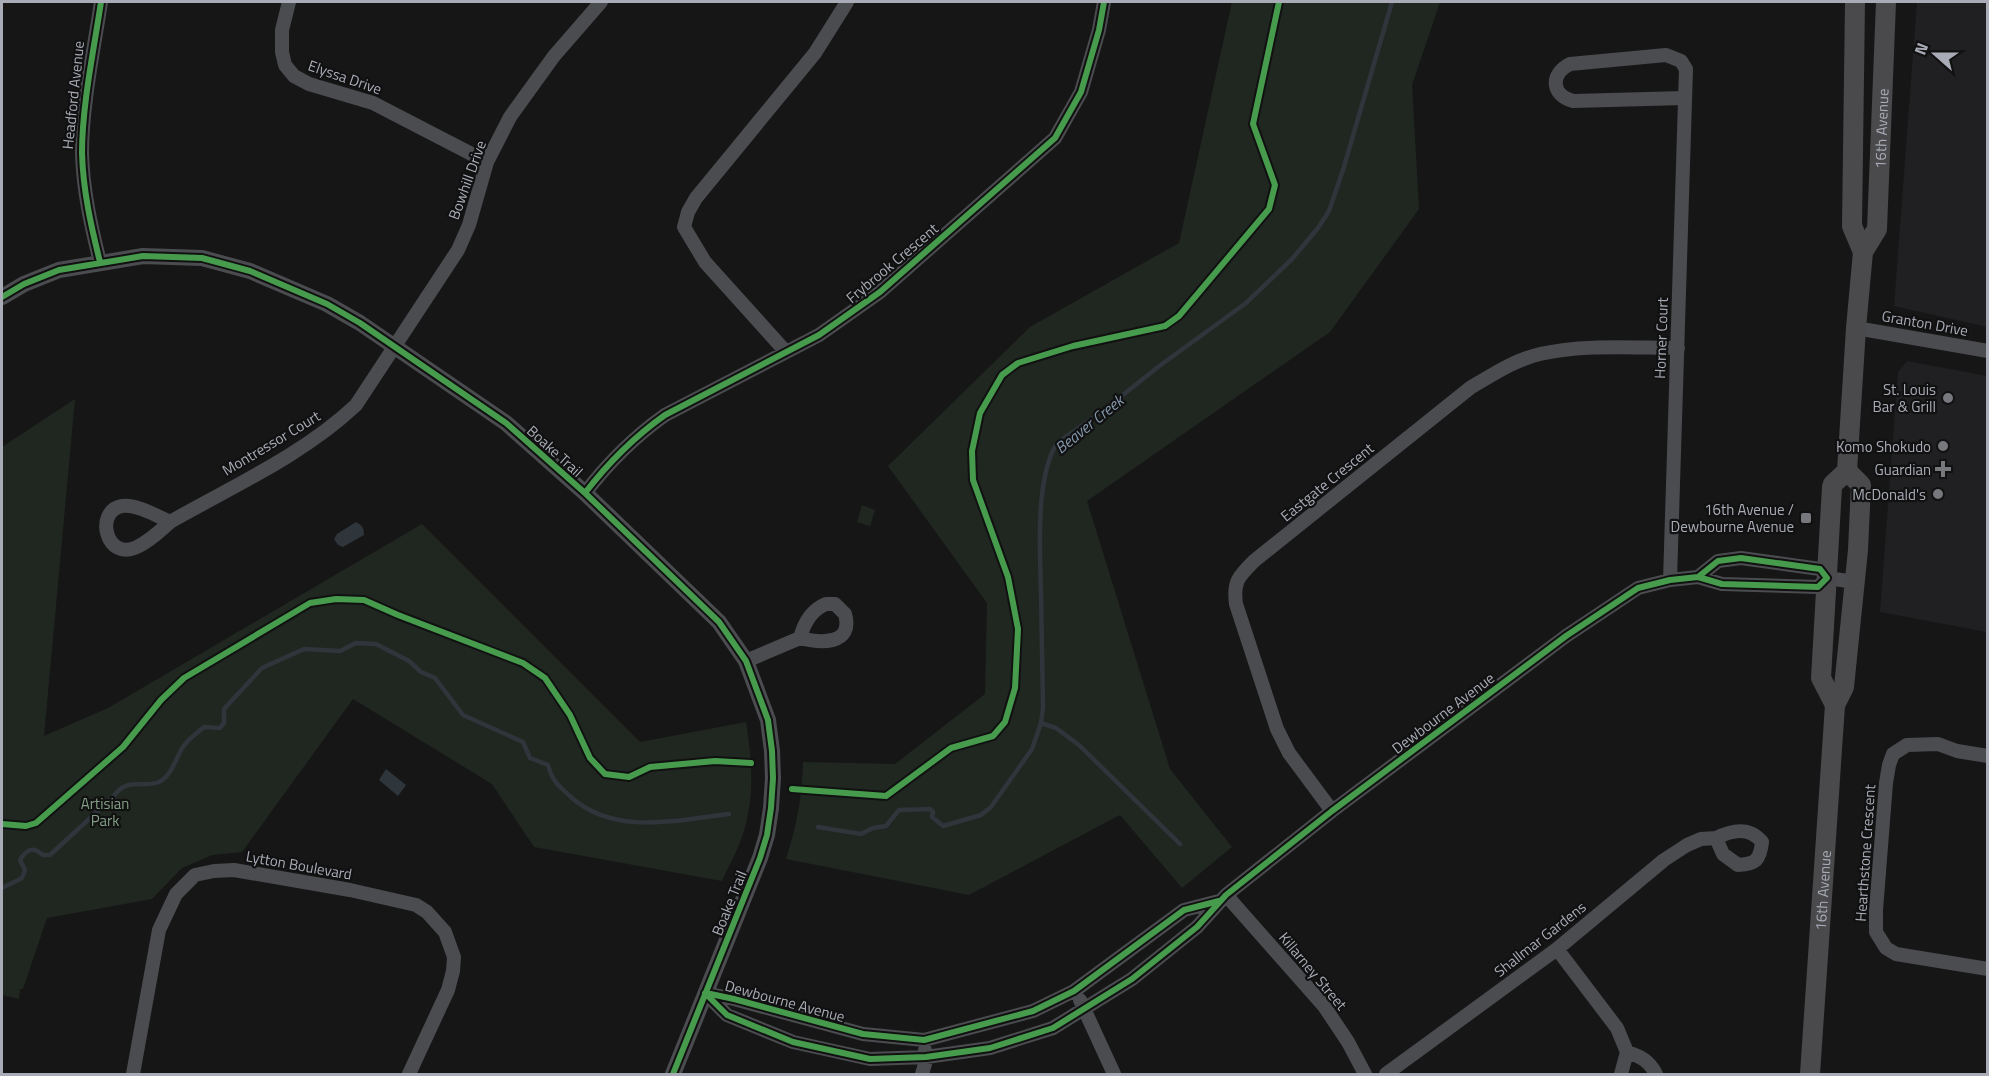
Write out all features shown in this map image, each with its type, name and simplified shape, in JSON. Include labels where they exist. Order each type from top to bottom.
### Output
[{"type":"main road","name":"16th Avenue","points":[[1855,2],[1852,226],[1863,252]]},
{"type":"main road","name":"16th Avenue","points":[[1835,705],[1821,678],[1832,486],[1847,471],[1863,252],[1877,229],[1886,2]]},
{"type":"main road","name":"16th Avenue","points":[[1810,1074],[1835,705],[1844,687],[1855,582],[1861,485],[1847,471]]},
{"type":"street","name":"Headford Avenue","points":[[100,262],[86,194],[82,151],[101,2]]},
{"type":"street","name":"Elyssa Drive","points":[[289,2],[282,30],[282,52],[285,65],[294,76],[309,84],[373,103],[487,162]]},
{"type":"street","name":"Bowhill Drive","points":[[394,346],[458,250],[469,225],[487,162],[510,117],[534,82],[601,2]]},
{"type":"street","points":[[786,352],[705,262],[684,227],[687,212],[696,198],[814,53],[847,2]]},
{"type":"street","name":"Frybrook Crescent","points":[[585,493],[634,439],[657,421],[819,335],[880,292],[1055,138],[1081,92],[1099,30],[1104,2]]},
{"type":"street","name":"Horner Court","points":[[1670,580],[1686,69],[1681,61],[1666,55],[1570,64],[1561,68],[1557,75],[1558,92],[1563,98],[1574,101],[1684,98]]},
{"type":"street","name":"Boake Trail","points":[[2,297],[24,284],[59,270],[143,256],[202,258],[250,271],[327,304],[360,323],[506,423],[585,493],[719,622],[746,662],[768,720],[773,778],[771,808],[767,835],[760,858],[673,1074]]},
{"type":"street","name":"Granton Drive","points":[[1856,328],[1988,351]]},
{"type":"street","name":"Montressor Court","points":[[170,522],[309,443],[336,423],[356,405],[394,346]]},
{"type":"street","name":"Eastgate Crescent","points":[[1332,811],[1289,753],[1277,729],[1236,604],[1234,587],[1242,573],[1461,396],[1505,367],[1539,354],[1570,350],[1678,348]]},
{"type":"street","name":"Dewbourne Avenue","points":[[1698,576],[1718,561],[1741,558],[1820,569],[1827,578],[1855,582]]},
{"type":"street","name":"Dewbourne Avenue","points":[[705,993],[727,1015],[793,1042],[870,1059],[926,1057],[990,1048],[1053,1028],[1132,979],[1197,927],[1222,898],[1332,811],[1596,614],[1638,588],[1698,576],[1722,584],[1810,587],[1818,587],[1827,578]]},
{"type":"street","points":[[746,662],[800,638]]},
{"type":"street","name":"Hearthstone Crescent","points":[[1988,756],[1957,751],[1938,744],[1919,743],[1907,745],[1893,754],[1886,783],[1876,932],[1886,948],[1896,954],[1988,969]]},
{"type":"street","name":"Shallmar Gardens","points":[[1386,1074],[1557,949],[1664,860],[1701,839],[1716,838]]},
{"type":"street","name":"Lytton Boulevard","points":[[133,1074],[159,930],[168,907],[176,894],[195,875],[234,870],[350,890],[416,905],[427,912],[445,932],[454,957],[453,971],[437,1017],[409,1074]]},
{"type":"street","name":"Dewbourne Avenue","points":[[705,993],[863,1034],[924,1040],[1033,1011],[1074,991],[1184,910],[1222,898]]},
{"type":"street","name":"Killarney Street","points":[[1222,898],[1324,1006],[1348,1042],[1365,1074]]},
{"type":"street","points":[[1557,949],[1617,1028],[1627,1052],[1621,1074]]},
{"type":"street","points":[[1074,991],[1085,1007],[1114,1074]]},
{"type":"street","points":[[922,1074],[926,1057],[924,1040]]},
{"type":"street","points":[[1627,1052],[1644,1058],[1656,1074]]},
{"type":"shaded area","points":[[1917,2],[1987,2],[1987,327],[1894,306]]},
{"type":"shaded area","points":[[1907,361],[1987,376],[1987,632],[1880,612],[1898,372]]},
{"type":"shaded area","points":[[356,522],[364,530],[364,535],[343,547],[338,545],[334,539],[337,534]]},
{"type":"shaded area","points":[[386,769],[406,785],[398,796],[379,780]]},
{"type":"green space","points":[[1232,2],[1440,2],[1412,85],[1419,209],[1330,332],[1087,501],[1170,769],[1232,847],[1182,888],[1120,815],[969,895],[786,859],[798,811],[803,762],[895,764],[985,694],[987,603],[888,466],[1030,327],[1179,243]]},
{"type":"green space","name":"Artisian Park","points":[[75,399],[44,736],[108,708],[422,524],[640,742],[746,722],[751,764],[751,792],[747,820],[741,840],[722,881],[534,847],[492,784],[353,699],[242,852],[212,855],[182,868],[152,899],[47,918],[23,989],[20,989],[19,999],[2,995],[2,447]]},
{"type":"green space","points":[[862,505],[875,510],[870,526],[857,522]]},
{"type":"waterway","name":"Beaver Creek","points":[[818,827],[861,834],[873,828],[886,826],[899,810],[930,809],[933,812],[932,817],[943,826],[981,815],[991,807],[1032,749],[1041,723],[1043,708],[1040,515],[1045,475],[1057,443],[1246,303],[1292,259],[1318,228],[1329,211],[1343,170],[1392,2]]},
{"type":"waterway","name":"Beaver Creek","points":[[2,888],[22,878],[25,870],[20,860],[25,853],[33,850],[43,855],[50,855],[124,787],[134,784],[152,784],[163,779],[190,739],[204,727],[220,728],[224,723],[224,709],[262,668],[304,649],[340,651],[356,643],[376,644],[435,678],[463,715],[523,742],[530,758],[548,765],[554,780],[560,787],[589,810],[627,821],[648,822],[668,822],[729,814]]},
{"type":"waterway","points":[[1041,723],[1056,728],[1079,745],[1180,844]]},
{"type":"cycle path","points":[[100,262],[88,208],[82,153],[86,97],[101,2]]},
{"type":"cycle path","points":[[585,493],[622,451],[665,415],[819,335],[880,292],[1055,138],[1081,92],[1099,30],[1104,2]]},
{"type":"cycle path","points":[[792,789],[886,796],[951,748],[993,736],[1005,722],[1015,688],[1018,629],[1008,577],[973,480],[972,451],[980,413],[1002,375],[1018,363],[1073,346],[1165,326],[1179,316],[1269,209],[1275,185],[1253,124],[1279,2]]},
{"type":"cycle path","points":[[2,297],[24,284],[59,270],[143,256],[202,258],[250,271],[327,304],[360,323],[506,423],[585,493],[719,622],[746,661],[768,720],[773,778],[771,808],[767,835],[760,858],[673,1074]]},
{"type":"cycle path","points":[[705,993],[727,1015],[793,1042],[870,1059],[926,1057],[990,1048],[1053,1028],[1132,979],[1197,927],[1226,895],[1332,811],[1566,636],[1638,588],[1670,580],[1698,577],[1722,584],[1818,587],[1827,578],[1820,569],[1741,558],[1718,561],[1698,577]]},
{"type":"cycle path","points":[[2,824],[26,826],[36,823],[123,747],[161,700],[184,678],[310,603],[336,599],[364,600],[523,663],[545,678],[570,715],[590,758],[605,774],[629,777],[650,767],[715,761],[751,763]]},
{"type":"cycle path","points":[[706,993],[863,1034],[924,1040],[1033,1011],[1074,991],[1184,910],[1219,901]]},
{"type":"place","name":"St. Louis Bar & Grill","points":[[1948,398]]},
{"type":"place","name":"Komo Shokudo","points":[[1943,446]]},
{"type":"place","name":"Guardian","points":[[1943,469]]},
{"type":"place","name":"McDonald's","points":[[1938,494]]},
{"type":"place","name":"16th Avenue / Dewbourne Avenue","points":[[1806,518]]}]
